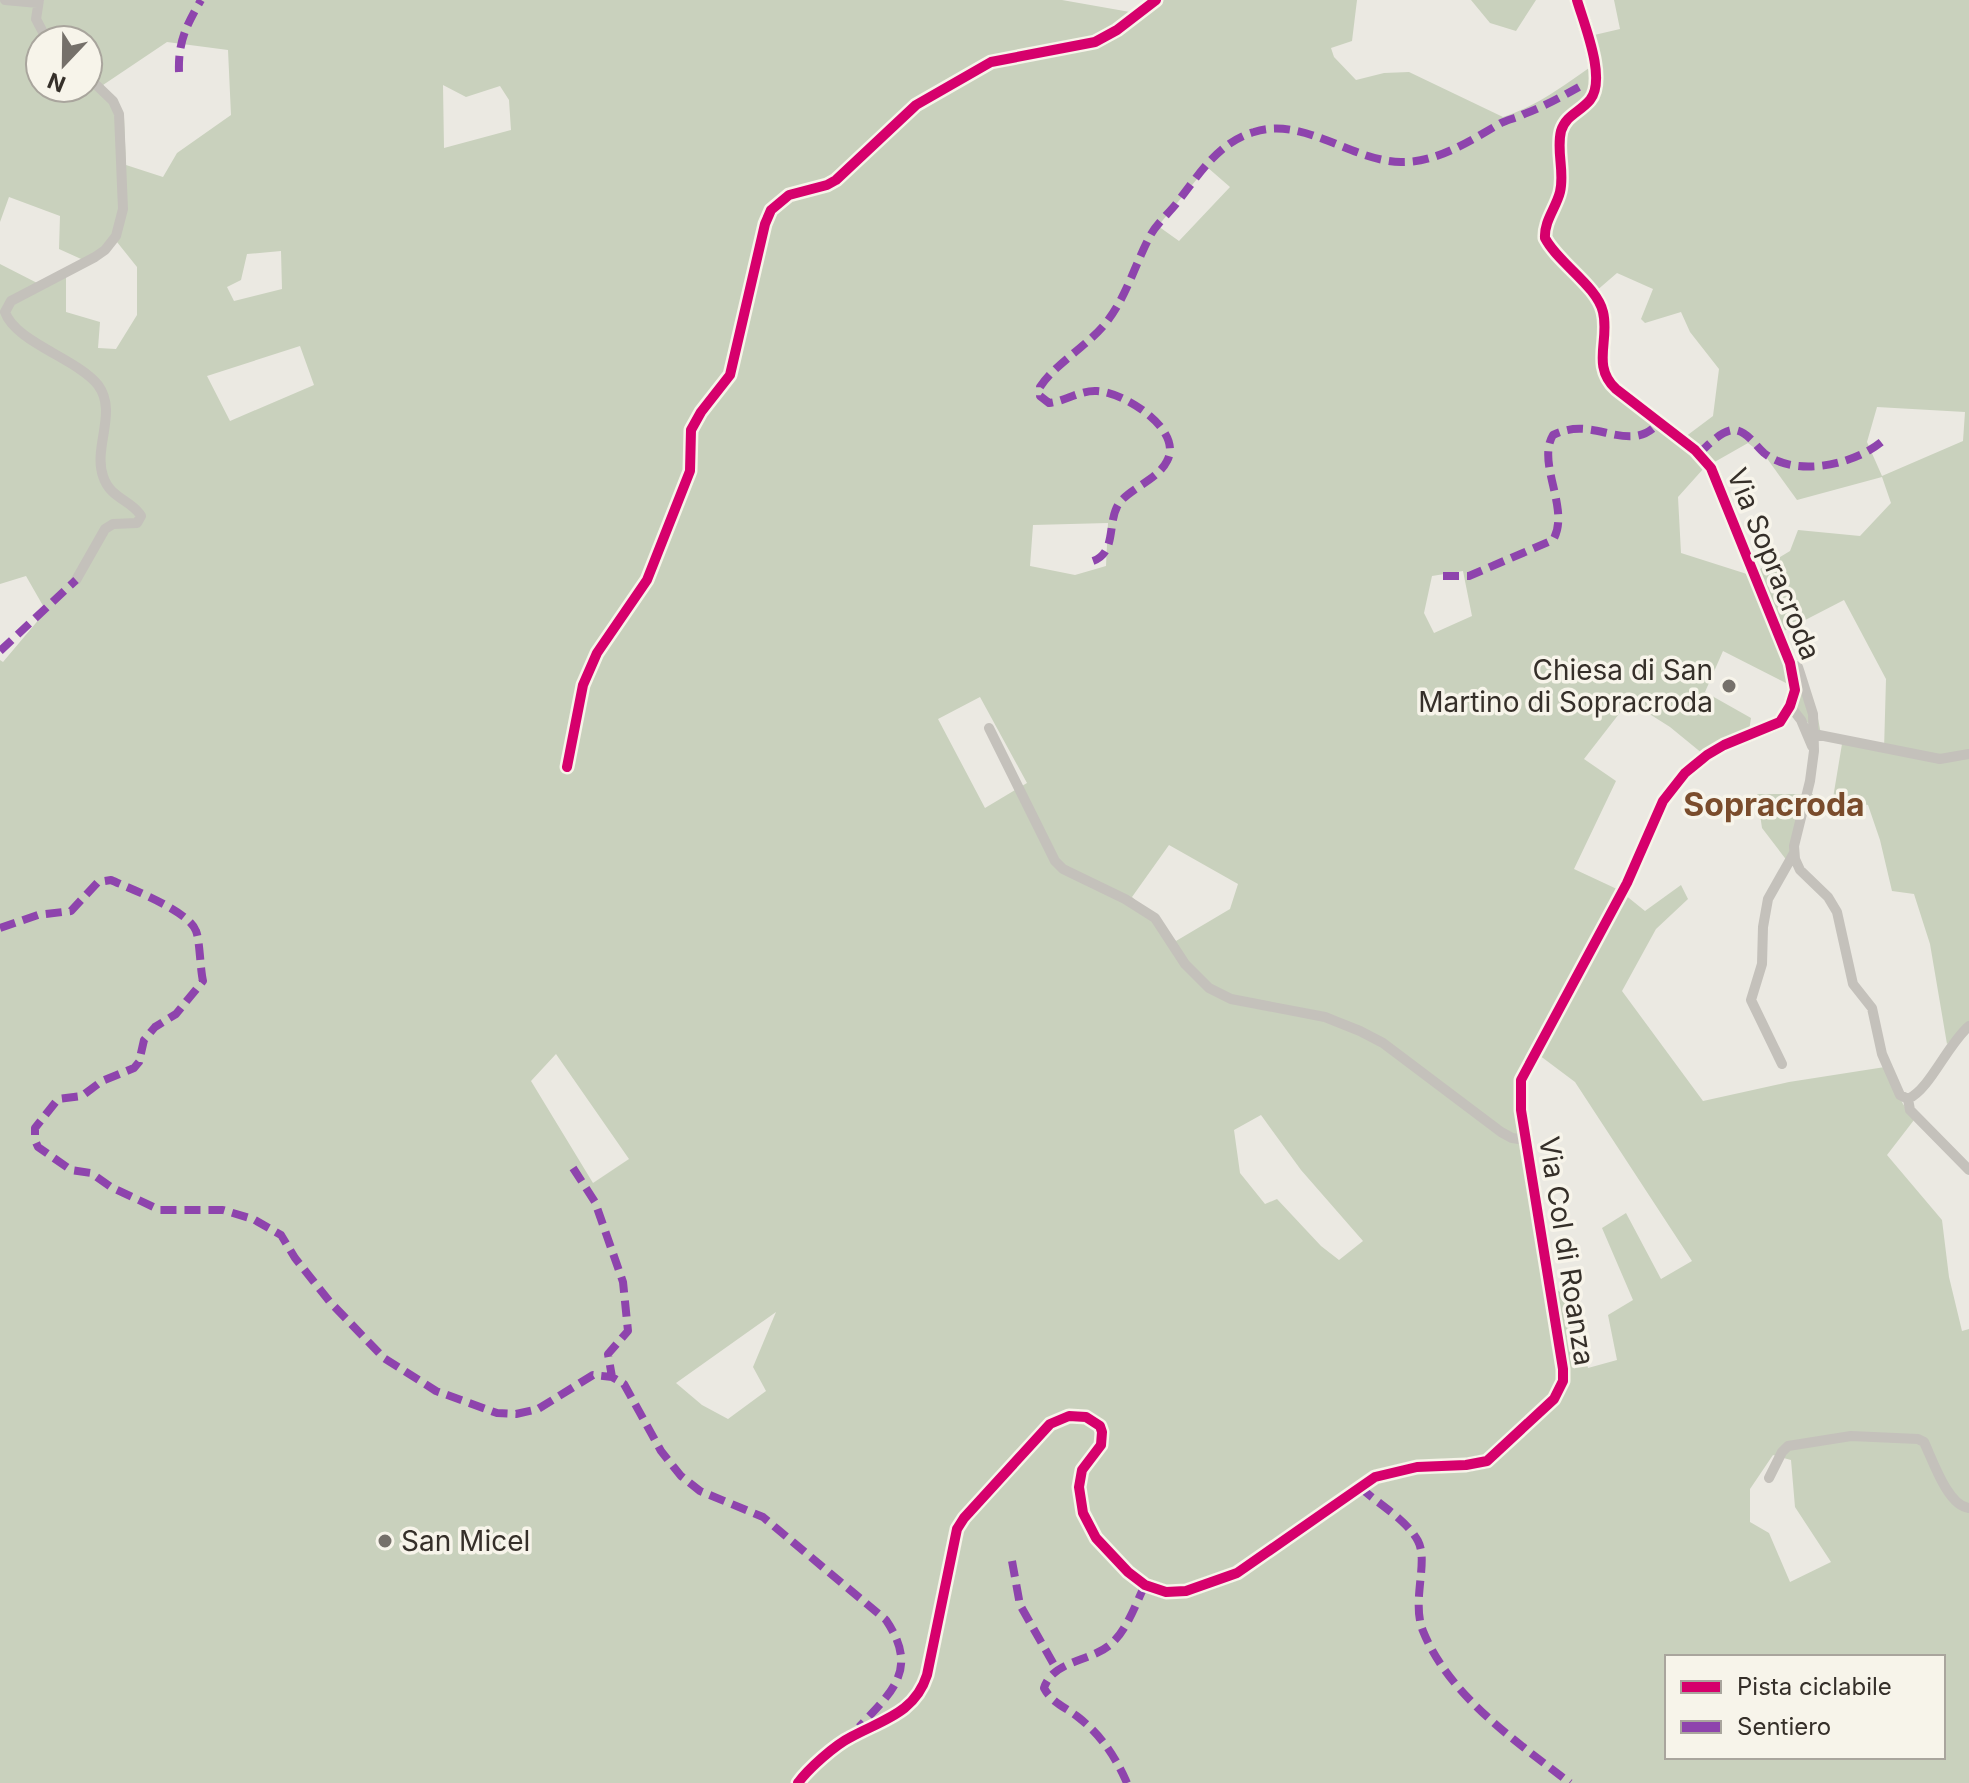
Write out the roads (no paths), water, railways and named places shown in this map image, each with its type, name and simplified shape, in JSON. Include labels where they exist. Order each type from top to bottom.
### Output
[{"type":"street","points":[[5,0],[38,2],[36,19],[39,24]]},
{"type":"street","points":[[567,767],[583,685],[597,653],[647,580],[690,471],[691,430],[730,375],[760,238],[771,210],[789,195],[836,180],[916,105],[991,62],[1095,42],[1117,30],[1156,0]]},
{"type":"street","name":"Via Sopracroda","points":[[1577,0],[1596,69],[1596,84],[1588,102],[1571,114],[1561,131],[1561,189],[1545,227],[1545,238],[1601,304],[1605,324],[1602,365],[1606,378],[1695,450],[1711,468],[1790,663],[1795,690],[1790,706]]},
{"type":"street","points":[[76,580],[105,529],[113,524],[137,523],[141,516],[138,510],[111,491],[102,474],[106,415],[100,389],[87,376],[14,327],[5,312],[11,301],[105,250],[120,227],[123,209],[119,114],[113,101],[104,92]]},
{"type":"street","points":[[1790,663],[1798,667],[1813,714],[1814,734],[1810,781],[1794,853],[1800,870],[1828,897],[1837,912],[1853,984],[1872,1008],[1882,1054],[1900,1095],[1908,1099]]},
{"type":"street","points":[[1790,706],[1801,720],[1814,751]]},
{"type":"street","name":"Via Col di Roanza","points":[[798,1783],[848,1738],[902,1712],[920,1692],[927,1675],[957,1529],[1036,1437],[1058,1419],[1086,1417],[1100,1426],[1101,1445],[1082,1470],[1080,1478],[1083,1513],[1096,1538],[1128,1572],[1145,1585],[1166,1592],[1186,1591],[1237,1573],[1375,1477],[1417,1467],[1478,1464],[1494,1456],[1554,1399],[1563,1381],[1519,1090],[1524,1070],[1627,883],[1663,801],[1696,763],[1724,745],[1774,726],[1790,706]]},
{"type":"street","name":"Via Col di Roanza","points":[[989,728],[1055,861],[1063,869],[1142,908],[1155,918],[1185,964],[1209,988],[1231,999],[1325,1017],[1360,1031],[1402,1056],[1501,1132],[1526,1140]]},
{"type":"street","points":[[1814,734],[1940,759],[1969,754]]},
{"type":"street","points":[[1782,1064],[1751,1000],[1763,961],[1763,927],[1768,899],[1794,853]]},
{"type":"street","points":[[1908,1099],[1920,1090],[1952,1043],[1969,1026]]},
{"type":"street","points":[[1908,1099],[1910,1110],[1969,1170]]},
{"type":"street","points":[[1769,1478],[1788,1446],[1851,1436],[1918,1439],[1924,1442],[1953,1500],[1963,1508],[1969,1508]]},
{"type":"place","name":"Chiesa di San Martino di Sopracroda","points":[[1729,686]]},
{"type":"place","name":"San Micel","points":[[385,1541]]},
{"type":"district","name":"Sopracroda","points":[[1774,805]]}]
